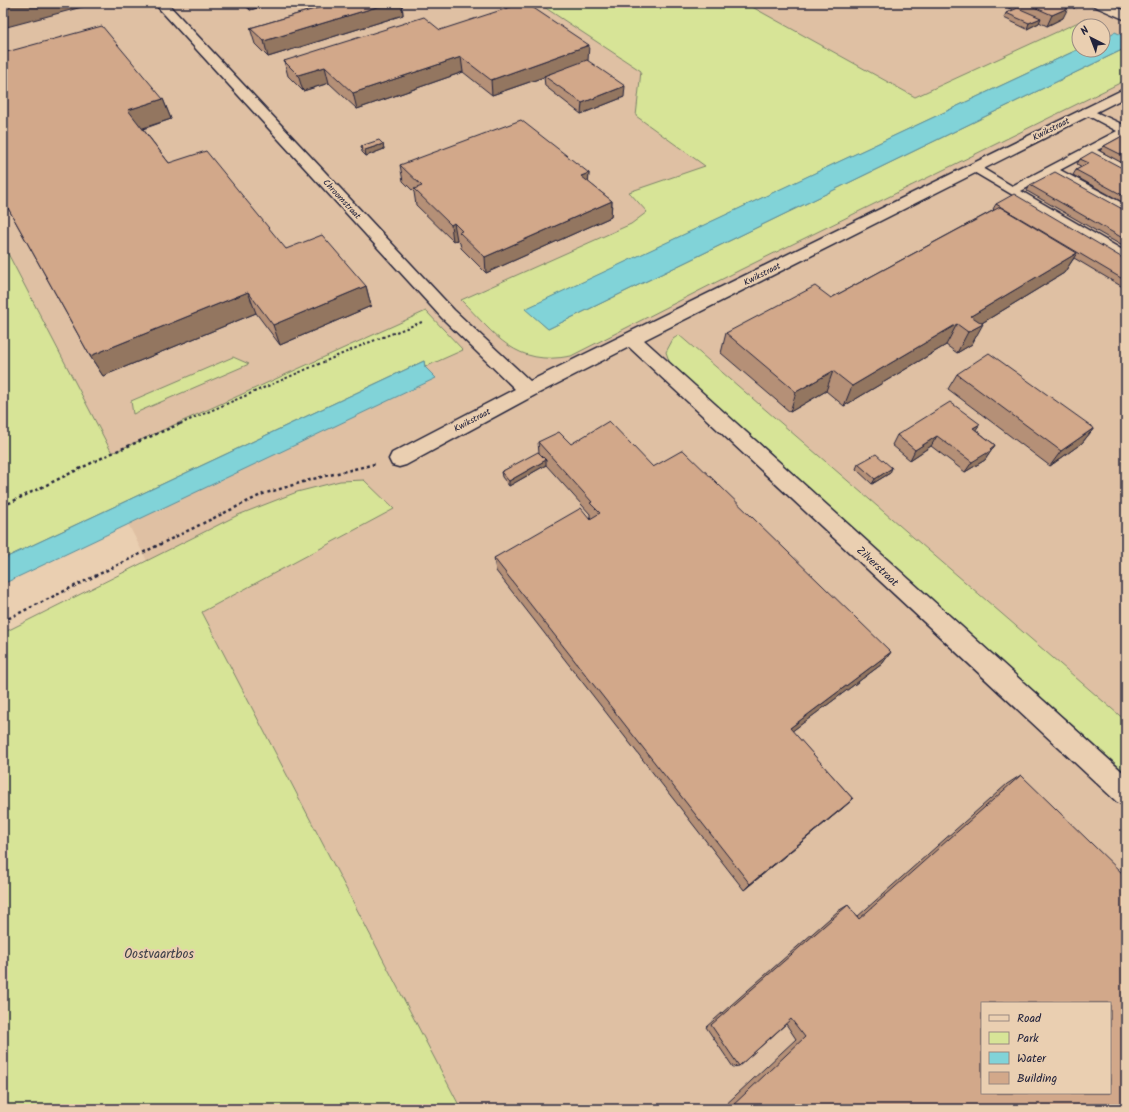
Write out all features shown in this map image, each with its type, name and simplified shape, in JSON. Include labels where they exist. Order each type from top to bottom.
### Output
[{"type":"street","name":"Chroomstraat","points":[[160,3],[448,314],[528,390]]},
{"type":"street","points":[[1098,3],[1126,16]]},
{"type":"street","name":"Kwikstraat","points":[[399,459],[528,390],[1126,92]]},
{"type":"street","name":"Zilverstraat","points":[[631,339],[1126,793]]},
{"type":"lane","points":[[1087,111],[1126,131]]},
{"type":"lane","points":[[1012,191],[1126,131]]},
{"type":"lane","points":[[1088,150],[1126,170]]},
{"type":"lane","points":[[973,168],[1126,258]]},
{"type":"lane","points":[[1052,170],[1126,210]]},
{"type":"path","points":[[3,506],[112,453],[410,325],[448,314]]},
{"type":"path","points":[[3,621],[263,494],[313,479],[399,459]]},
{"type":"shaded area","points":[[3,3],[1126,3],[1126,1109],[426,1109],[3,278]]},
{"type":"green space","points":[[538,3],[745,3],[915,97],[1071,25],[1071,53],[526,309],[548,329],[1105,58],[1111,58],[1111,55],[1126,48],[1126,80],[740,270],[571,356],[552,358],[535,357],[521,352],[496,336],[461,300],[631,224],[647,212],[629,192],[705,166],[636,116],[641,71]]},
{"type":"green space","points":[[3,244],[112,453],[426,311],[463,350],[425,367],[424,361],[3,559]]},
{"type":"green space","points":[[679,335],[1126,721],[1126,773],[794,477],[772,454],[670,364],[666,352],[673,339]]},
{"type":"green space","points":[[233,357],[249,364],[133,414],[131,401]]},
{"type":"green space","name":"Oostvaartbos","points":[[364,480],[394,509],[202,612],[461,1109],[3,1109],[3,633],[238,515],[297,492],[340,481]]},
{"type":"water","points":[[1115,32],[1126,37],[1126,48],[1111,55],[1111,34]]},
{"type":"water","points":[[1071,53],[1071,58],[1105,58],[548,329],[525,309]]},
{"type":"water","points":[[424,361],[425,367],[436,378],[3,584],[3,559]]},
{"type":"building","points":[[335,3],[390,3],[264,41],[250,28]]},
{"type":"building","points":[[526,3],[589,45],[491,80],[461,57],[353,93],[325,67],[298,75],[284,61],[424,17],[440,30]]},
{"type":"building","points":[[1025,3],[1058,3],[1068,8],[1052,15]]},
{"type":"building","points":[[1018,8],[1041,18],[1029,23],[1006,13]]},
{"type":"building","points":[[102,26],[163,99],[128,110],[169,163],[206,151],[286,249],[322,235],[366,286],[273,325],[248,292],[90,356],[3,199],[3,53]]},
{"type":"building","points":[[587,60],[625,86],[582,103],[544,76]]},
{"type":"building","points":[[521,120],[589,173],[581,176],[612,201],[485,257],[459,232],[462,231],[454,223],[451,225],[414,189],[422,186],[400,165]]},
{"type":"building","points":[[1126,134],[1126,157],[1104,146]]},
{"type":"building","points":[[379,140],[383,144],[365,150],[361,146]]},
{"type":"building","points":[[1092,152],[1126,170],[1126,197],[1076,170],[1089,163],[1080,159]]},
{"type":"building","points":[[1055,172],[1126,211],[1126,240],[1030,185]]},
{"type":"building","points":[[1014,194],[1126,260],[1126,281],[996,204]]},
{"type":"building","points":[[1000,207],[1077,253],[971,316],[983,324],[968,332],[957,324],[852,386],[833,371],[796,392],[726,333],[815,286],[831,298]]},
{"type":"building","points":[[989,353],[1094,428],[1061,451],[957,374]]},
{"type":"building","points":[[950,402],[980,424],[973,428],[995,445],[990,449],[992,450],[972,462],[937,436],[915,450],[897,435]]},
{"type":"building","points":[[609,421],[653,467],[683,450],[891,652],[790,728],[853,799],[750,884],[494,558],[581,508],[590,519],[600,513],[590,503],[592,502],[538,442],[559,432],[571,444]]},
{"type":"building","points":[[538,452],[546,460],[509,481],[501,472]]},
{"type":"building","points":[[876,454],[892,468],[875,479],[858,464]]},
{"type":"building","points":[[1021,775],[1126,877],[1126,1100],[1118,1109],[729,1109],[805,1037],[791,1019],[739,1066],[711,1025],[848,905],[859,919]]}]
